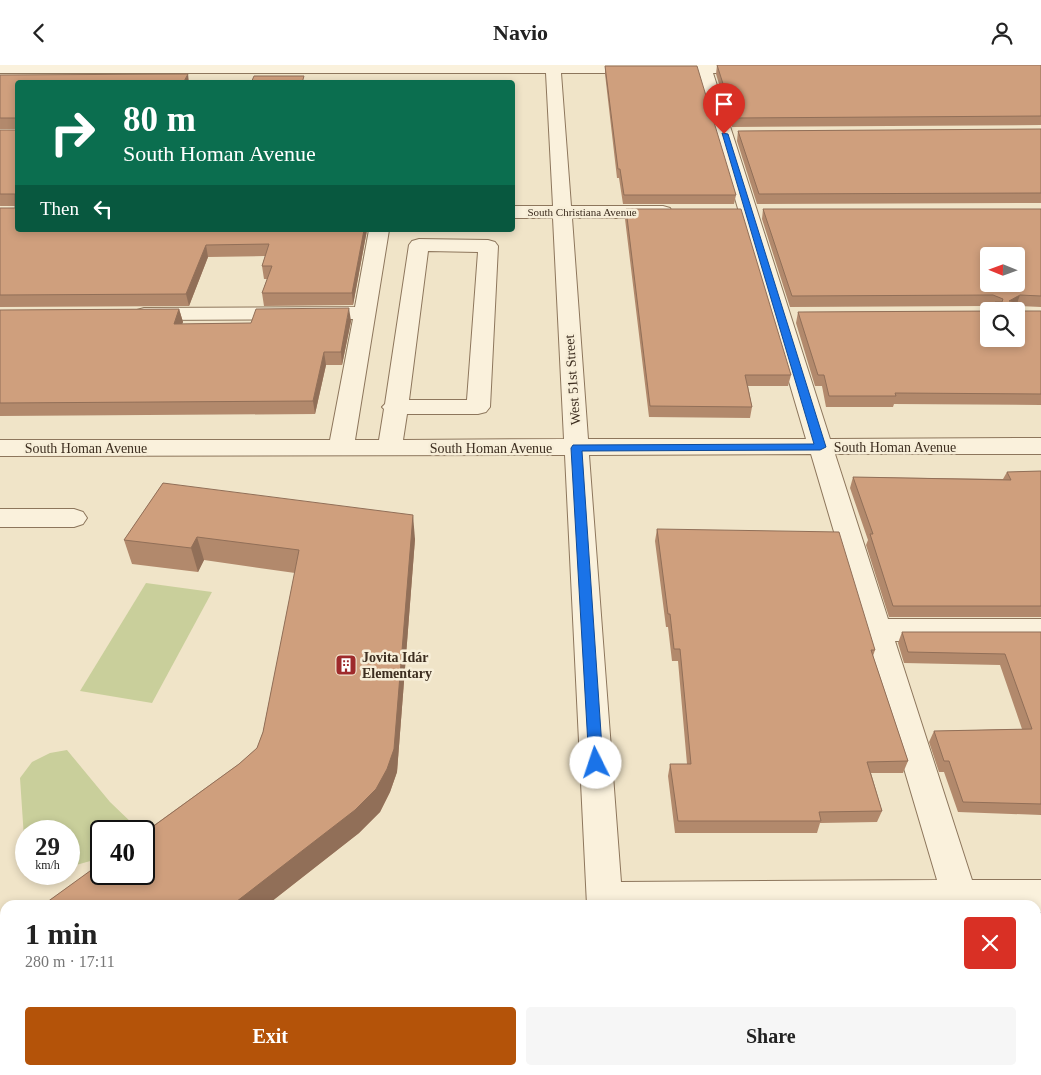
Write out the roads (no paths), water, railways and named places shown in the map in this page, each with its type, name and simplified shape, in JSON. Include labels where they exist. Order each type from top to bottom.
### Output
[{"type":"street","points":[[0,68],[406,75],[553,67],[763,68]]},
{"type":"street","name":"West 51st Street","points":[[553,67],[604,900]]},
{"type":"street","points":[[703,67],[734,134],[749,212],[790,315],[820,447],[961,900],[1041,896]]},
{"type":"street","name":"South Christiana Avenue","points":[[515,212],[682,212]]},
{"type":"street","points":[[341,448],[379,232]]},
{"type":"street","points":[[390,448],[394,407],[419,245],[488,246],[478,407],[394,407]]},
{"type":"street","points":[[126,314],[364,313]]},
{"type":"street","name":"South Homan Avenue","points":[[0,448],[1041,446]]},
{"type":"street","points":[[0,518],[74,518]]},
{"type":"street","points":[[877,630],[1041,630]]},
{"type":"place","name":"Jovita Idár Elementary","points":[[346,665]]}]
